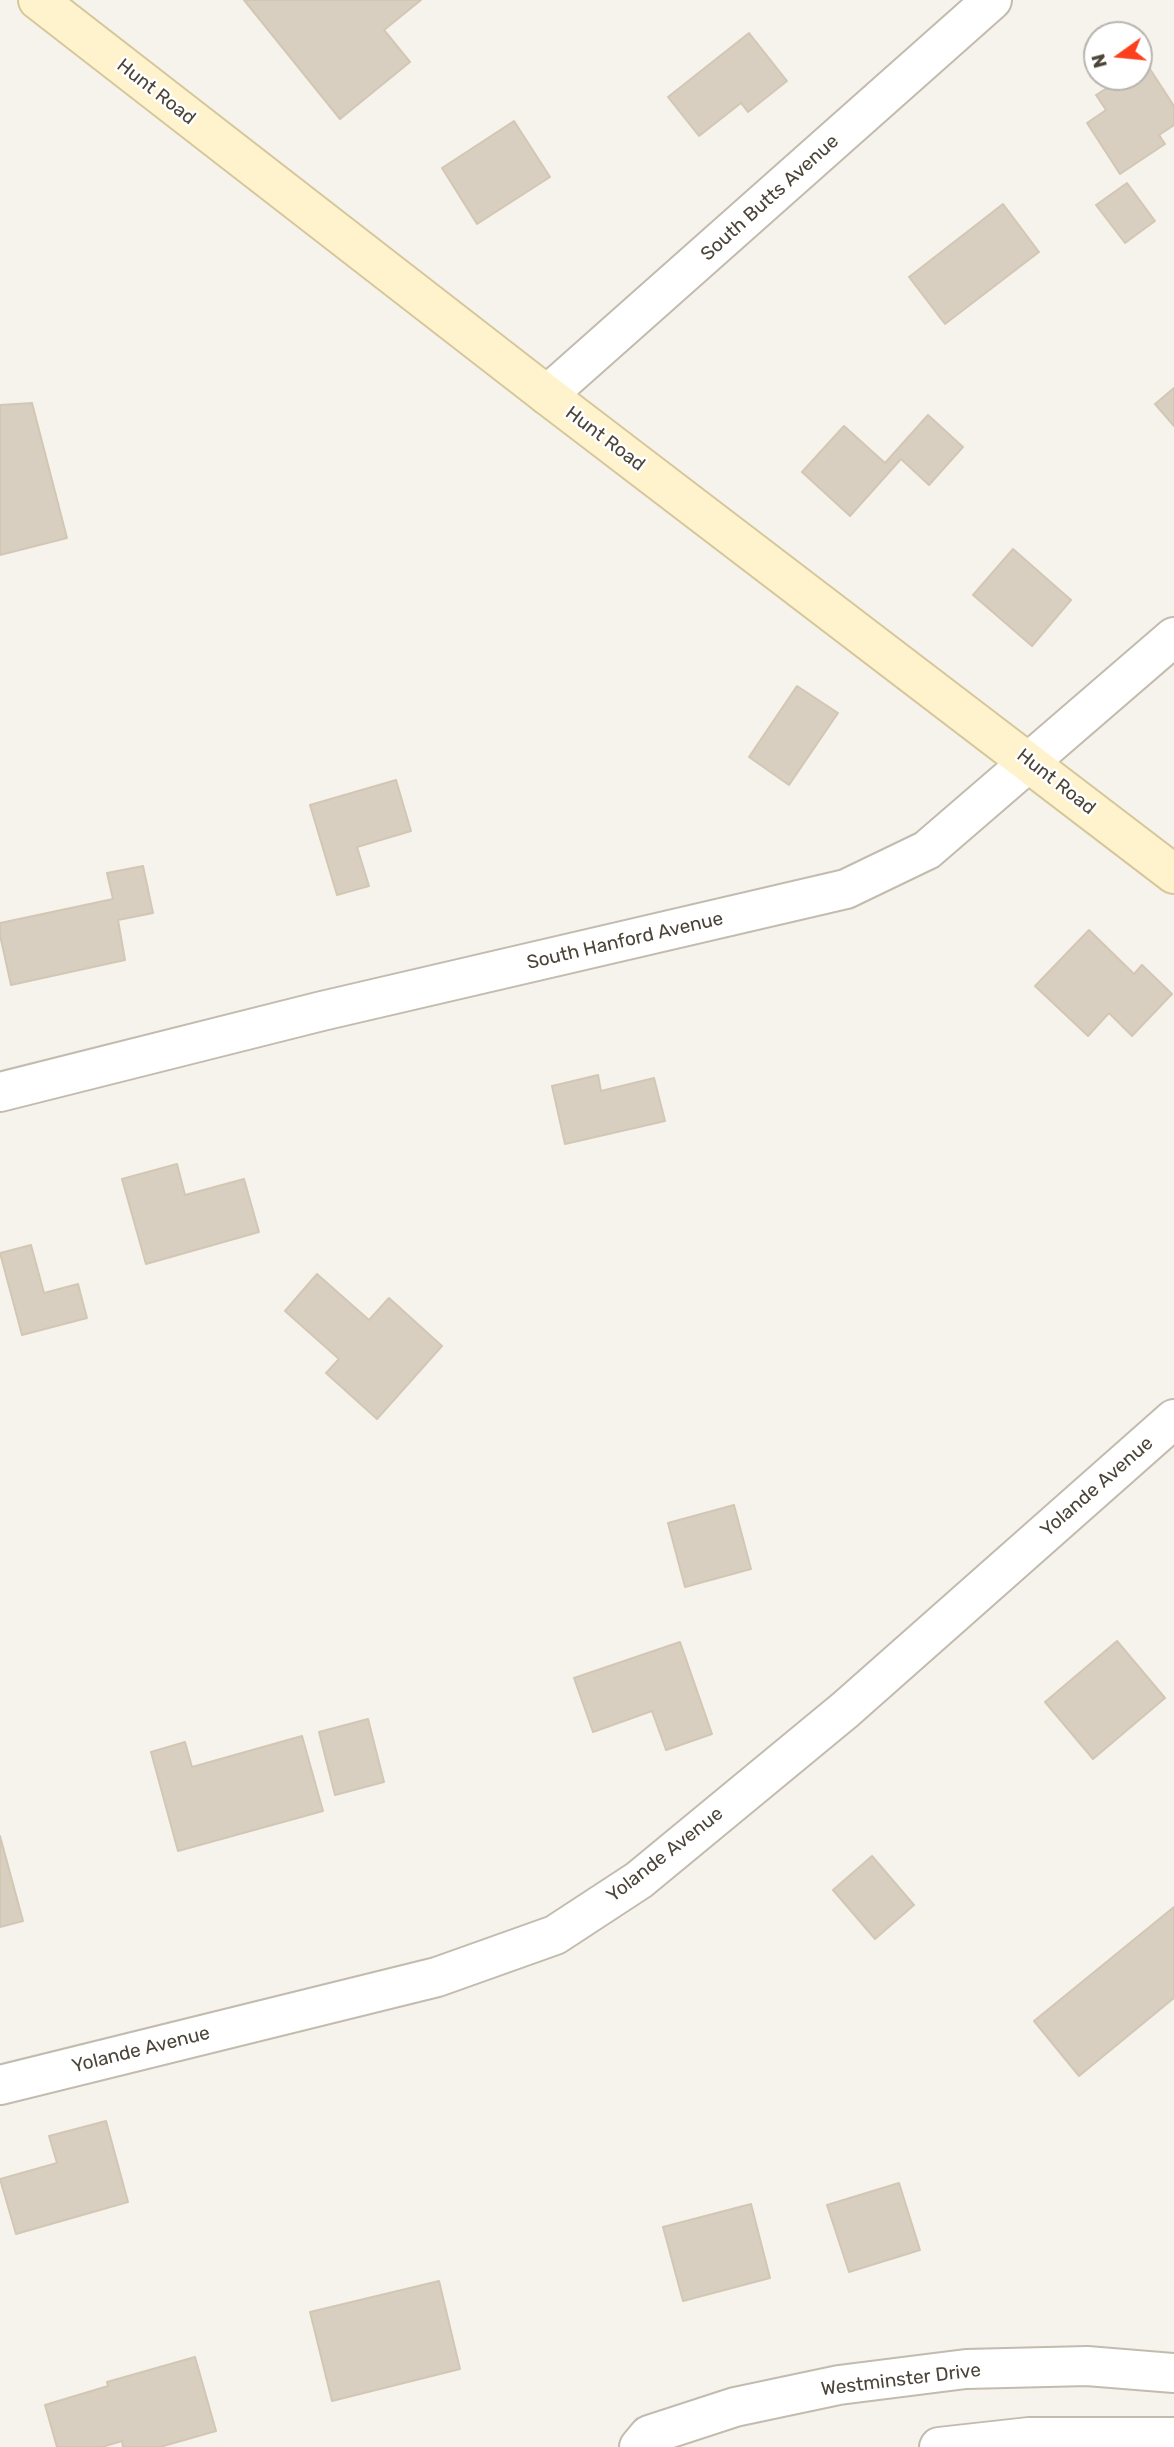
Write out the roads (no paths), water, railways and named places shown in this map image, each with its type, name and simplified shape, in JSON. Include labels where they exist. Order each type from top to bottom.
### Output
[{"type":"street","name":"Hunt Road","points":[[38,0],[547,395],[1174,874]]},
{"type":"street","name":"South Butts Avenue","points":[[547,395],[992,0]]},
{"type":"street","name":"South Hanford Avenue","points":[[0,1092],[322,1011],[846,890],[927,850],[1174,638]]},
{"type":"street","name":"Yolande Avenue","points":[[0,2085],[437,1977],[555,1935],[639,1880],[845,1710],[1174,1419]]},
{"type":"street","name":"Westminster Drive","points":[[639,2447],[649,2435],[735,2407],[839,2385],[966,2369],[1087,2366],[1174,2373]]},
{"type":"street","points":[[939,2447],[1030,2437],[1174,2437]]}]
